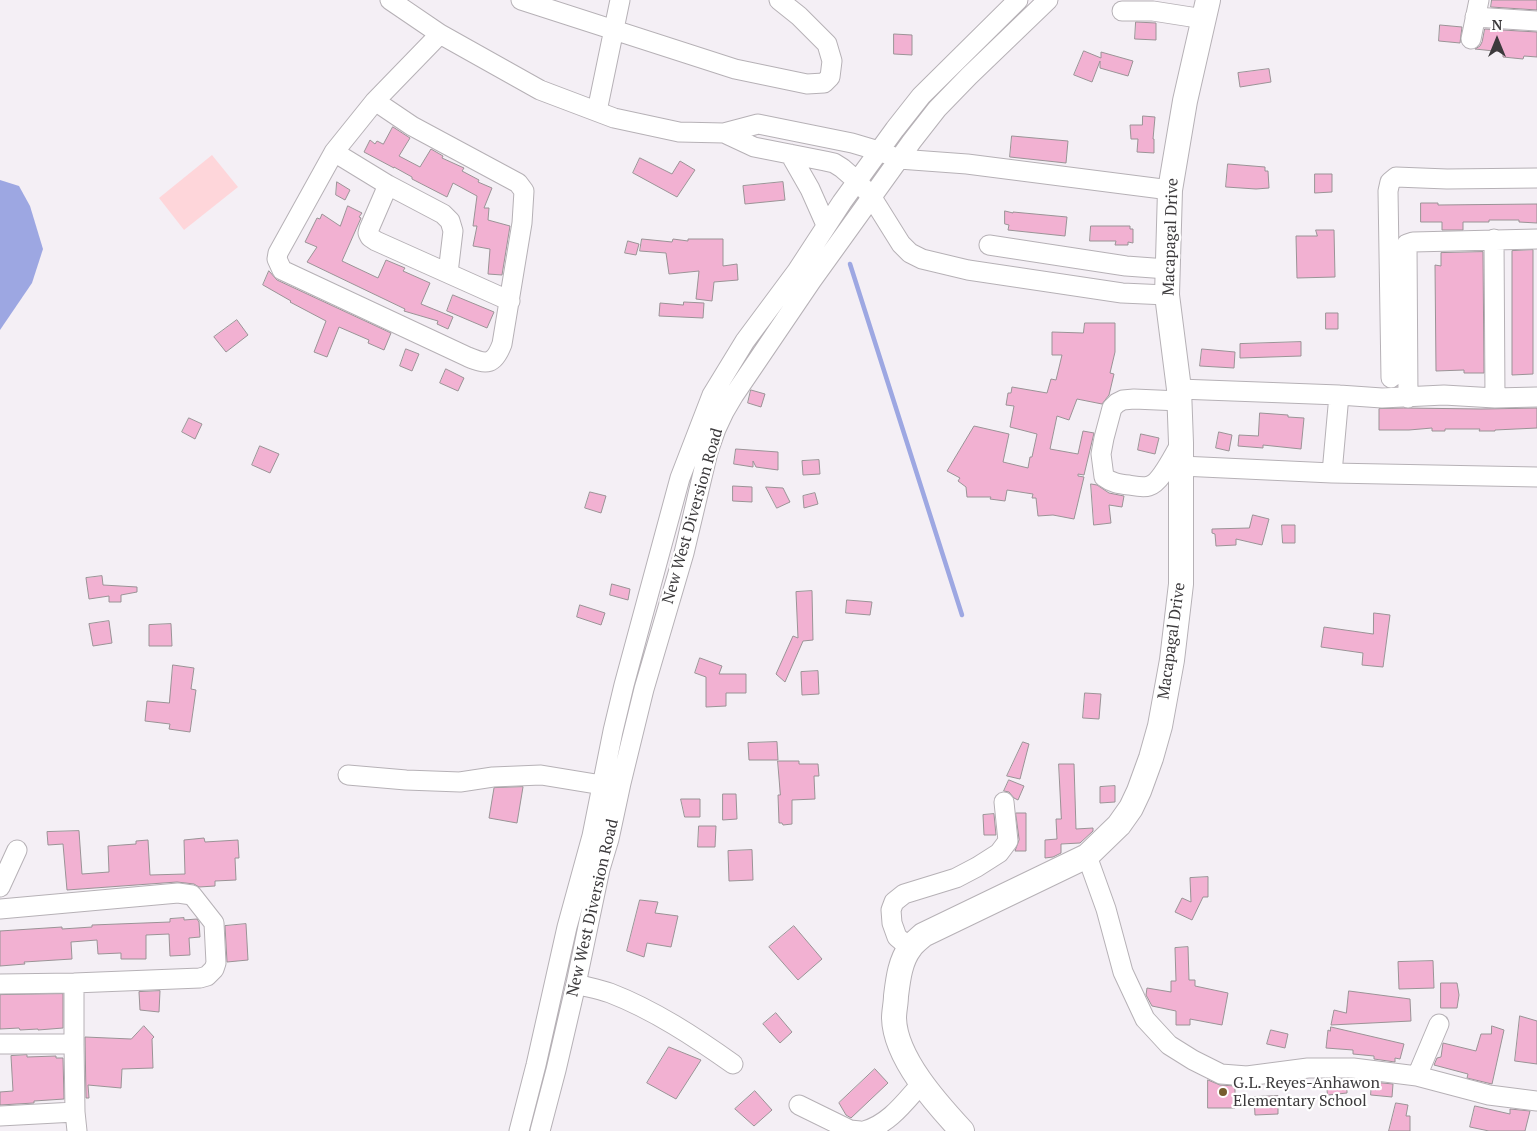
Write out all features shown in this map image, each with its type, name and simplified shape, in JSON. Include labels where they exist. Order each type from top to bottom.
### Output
[{"type":"main road","name":"Macapagal Drive","points":[[962,1131],[921,1084],[904,1054],[898,1038],[894,1020],[897,984],[903,960],[910,948],[923,935],[1087,856],[1119,825],[1131,808],[1139,792],[1160,726],[1172,660],[1181,584],[1180,395],[1168,295],[1167,269],[1170,190],[1185,101],[1206,9]]},
{"type":"street","points":[[390,0],[440,34],[540,90],[614,118],[679,132],[724,133],[758,124],[852,143],[899,159],[967,164],[1170,190]]},
{"type":"street","points":[[520,0],[735,69],[807,84],[824,83],[830,77],[832,61],[827,44],[799,16],[779,0]]},
{"type":"street","points":[[597,111],[620,0]]},
{"type":"street","name":"New West Diversion Road","points":[[519,1131],[567,927],[592,836],[612,731],[624,685],[680,478],[712,395],[745,341],[797,271],[857,181],[921,96],[1018,0]]},
{"type":"street","name":"New West Diversion Road","points":[[540,1131],[556,1070],[600,869],[609,840],[633,734],[684,553],[708,452],[716,429],[734,395],[812,280],[871,196],[937,109],[1048,0]]},
{"type":"street","points":[[1122,11],[1206,9]]},
{"type":"street","points":[[1471,39],[1477,9],[1537,21]]},
{"type":"street","points":[[375,101],[412,126],[518,183],[524,191],[522,223],[510,301],[499,351],[494,359],[489,362],[481,363],[282,270],[277,259],[278,253],[334,152],[375,101],[440,34]]},
{"type":"street","points":[[724,133],[754,147],[834,163],[850,174],[871,196],[901,244],[910,253],[922,259],[968,270],[1122,293],[1168,295]]},
{"type":"street","points":[[798,156],[811,134]]},
{"type":"street","points":[[334,152],[388,185],[443,214],[450,222],[453,231],[448,273]]},
{"type":"street","points":[[798,156],[826,226]]},
{"type":"street","points":[[1391,378],[1388,191],[1390,182],[1396,177],[1537,178]]},
{"type":"street","points":[[388,185],[369,228],[368,233],[370,236],[376,241],[510,301]]},
{"type":"street","points":[[968,270],[978,260],[990,239],[1126,266],[1167,269]]},
{"type":"street","points":[[1494,239],[1495,398]]},
{"type":"street","points":[[1408,398],[1407,244],[1413,242],[1537,239]]},
{"type":"street","points":[[1122,293],[1126,266]]},
{"type":"street","points":[[1537,397],[1495,398],[1444,395],[1382,398],[1339,395],[1180,395],[1124,400],[1112,408],[1101,454],[1104,477],[1109,481],[1118,484],[1146,487],[1154,484],[1181,455],[1332,473],[1537,478]]},
{"type":"street","points":[[1332,473],[1339,395]]},
{"type":"street","points":[[348,775],[460,782],[493,777],[541,775],[602,785]]},
{"type":"street","points":[[910,948],[897,937],[892,923],[891,910],[894,902],[904,894],[956,878],[999,853],[1008,841],[1004,802]]},
{"type":"street","points":[[0,887],[17,850]]},
{"type":"street","points":[[1087,856],[1106,909],[1123,972],[1145,1019],[1170,1045],[1193,1060],[1220,1074],[1247,1076],[1308,1068],[1353,1068],[1417,1076],[1489,1095],[1537,1101]]},
{"type":"street","points":[[0,909],[178,893],[192,895],[214,923],[216,963],[214,969],[207,976],[200,978],[0,984]]},
{"type":"street","points":[[74,983],[75,1112],[77,1131]]},
{"type":"street","points":[[576,984],[608,993],[651,1013],[703,1043],[733,1064]]},
{"type":"street","points":[[1417,1076],[1439,1024]]},
{"type":"street","points":[[0,1044],[74,1044]]},
{"type":"street","points":[[799,1105],[850,1130],[862,1131],[875,1128],[887,1120],[921,1084]]},
{"type":"street","points":[[0,1116],[75,1112]]},
{"type":"shaded area","points":[[212,155],[238,187],[184,230],[159,198]]},
{"type":"water","points":[[0,180],[19,186],[30,206],[43,249],[32,283],[0,330]]},
{"type":"building","points":[[1492,0],[1537,0],[1537,10],[1491,7]]},
{"type":"building","points":[[1136,22],[1156,23],[1156,40],[1135,39]]},
{"type":"building","points":[[1440,25],[1462,27],[1460,43],[1439,41]]},
{"type":"building","points":[[1485,29],[1537,32],[1537,57],[1524,56],[1523,59],[1503,57],[1503,52],[1475,49],[1482,42]]},
{"type":"building","points":[[894,34],[912,35],[912,55],[894,54]]},
{"type":"building","points":[[1084,51],[1101,58],[1101,52],[1133,61],[1128,76],[1100,68],[1100,61],[1092,82],[1074,75]]},
{"type":"building","points":[[1269,69],[1271,82],[1240,87],[1238,73]]},
{"type":"building","points":[[1143,116],[1155,117],[1154,153],[1137,152],[1138,139],[1131,139],[1130,125],[1142,125]]},
{"type":"building","points":[[393,127],[410,138],[399,156],[420,167],[431,149],[443,156],[442,158],[464,168],[462,171],[479,180],[478,182],[492,188],[484,208],[489,208],[488,220],[510,226],[502,275],[488,274],[490,249],[473,246],[477,226],[473,226],[477,196],[453,183],[447,197],[364,152],[370,140],[375,144],[377,141],[383,144]]},
{"type":"building","points":[[1012,136],[1068,141],[1066,163],[1010,157]]},
{"type":"building","points":[[640,158],[672,174],[680,161],[695,170],[677,197],[633,173]]},
{"type":"building","points":[[1228,164],[1265,167],[1265,171],[1268,171],[1269,188],[1226,187]]},
{"type":"building","points":[[1315,174],[1332,174],[1332,192],[1315,193]]},
{"type":"building","points":[[337,182],[350,190],[345,200],[336,195]]},
{"type":"building","points":[[783,182],[785,200],[745,204],[743,186]]},
{"type":"building","points":[[1421,203],[1438,203],[1438,205],[1537,204],[1537,223],[1519,222],[1519,220],[1489,220],[1489,222],[1463,222],[1463,230],[1442,230],[1442,222],[1421,222]]},
{"type":"building","points":[[348,206],[362,213],[342,261],[378,278],[386,260],[405,268],[403,271],[430,283],[421,304],[453,317],[448,329],[437,324],[438,321],[404,311],[405,309],[307,262],[317,247],[305,242],[317,218],[320,219],[322,214],[340,226]]},
{"type":"building","points":[[1005,211],[1067,217],[1065,236],[1008,230],[1009,225],[1005,224]]},
{"type":"building","points":[[1091,226],[1130,226],[1130,229],[1133,229],[1133,243],[1128,242],[1128,245],[1115,245],[1116,241],[1090,241]]},
{"type":"building","points":[[1316,230],[1334,230],[1335,277],[1297,278],[1296,236],[1317,236]]},
{"type":"building","points":[[642,239],[672,242],[673,239],[688,241],[688,239],[723,239],[723,266],[737,264],[738,280],[714,282],[712,301],[696,299],[699,271],[669,274],[666,253],[640,251]]},
{"type":"building","points":[[628,241],[639,244],[636,255],[625,253]]},
{"type":"building","points":[[1533,250],[1533,374],[1512,375],[1512,251]]},
{"type":"building","points":[[1483,252],[1484,373],[1464,373],[1464,370],[1436,371],[1435,265],[1441,266],[1441,253]]},
{"type":"building","points":[[269,271],[277,280],[391,333],[384,350],[368,343],[369,340],[339,327],[327,357],[314,352],[326,321],[263,285]]},
{"type":"building","points":[[453,295],[494,312],[487,328],[447,311]]},
{"type":"building","points":[[684,302],[704,303],[703,318],[659,316],[660,303],[683,305]]},
{"type":"building","points":[[1326,313],[1338,313],[1338,329],[1326,329]]},
{"type":"building","points":[[237,320],[248,335],[226,352],[214,337]]},
{"type":"building","points":[[1085,323],[1115,323],[1115,352],[1110,373],[1114,374],[1109,395],[1102,404],[1077,399],[1069,420],[1057,416],[1050,449],[1078,454],[1083,431],[1094,433],[1084,475],[1078,474],[1078,476],[1084,477],[1074,519],[1053,515],[1038,516],[1036,498],[1032,498],[1033,494],[1007,490],[1005,501],[990,499],[991,497],[967,497],[966,487],[958,481],[960,478],[947,471],[974,426],[1009,434],[1003,462],[1028,468],[1037,434],[1010,427],[1014,406],[1006,405],[1008,393],[1011,393],[1012,387],[1047,393],[1051,379],[1056,380],[1062,355],[1052,355],[1052,332],[1083,333]]},
{"type":"building","points":[[1301,342],[1301,356],[1240,358],[1240,344]]},
{"type":"building","points":[[406,349],[419,354],[412,371],[400,366]]},
{"type":"building","points":[[1202,349],[1235,352],[1234,368],[1200,366]]},
{"type":"building","points":[[446,369],[464,378],[458,391],[440,383]]},
{"type":"building","points":[[751,390],[765,394],[761,407],[748,403]]},
{"type":"building","points":[[1537,408],[1537,428],[1495,431],[1445,429],[1445,431],[1432,431],[1432,428],[1379,430],[1379,409]]},
{"type":"building","points":[[1260,413],[1304,418],[1301,449],[1263,445],[1263,448],[1238,446],[1239,435],[1258,436]]},
{"type":"building","points":[[189,418],[202,424],[195,439],[182,432]]},
{"type":"building","points":[[1219,432],[1232,435],[1229,451],[1216,448]]},
{"type":"building","points":[[1141,434],[1159,438],[1155,454],[1138,450]]},
{"type":"building","points":[[260,446],[279,454],[270,473],[252,465]]},
{"type":"building","points":[[736,449],[778,452],[778,470],[756,467],[753,461],[753,467],[734,464]]},
{"type":"building","points":[[819,460],[820,474],[803,475],[802,461]]},
{"type":"building","points":[[1091,484],[1097,485],[1109,493],[1124,496],[1122,507],[1109,505],[1111,523],[1094,525]]},
{"type":"building","points":[[733,486],[752,487],[752,502],[733,501]]},
{"type":"building","points":[[766,487],[783,488],[790,502],[777,508]]},
{"type":"building","points":[[590,492],[606,496],[601,513],[585,508]]},
{"type":"building","points":[[815,493],[818,504],[804,508],[803,496]]},
{"type":"building","points":[[1253,515],[1269,519],[1262,545],[1236,539],[1236,545],[1216,546],[1215,534],[1212,533],[1212,529],[1249,528]]},
{"type":"building","points":[[1282,525],[1295,525],[1295,543],[1283,543]]},
{"type":"building","points":[[102,576],[103,585],[137,587],[137,592],[121,595],[121,602],[109,602],[109,596],[89,599],[86,578]]},
{"type":"building","points":[[612,584],[630,589],[628,600],[610,595]]},
{"type":"building","points":[[812,591],[813,640],[803,641],[785,682],[776,674],[793,636],[798,638],[796,592]]},
{"type":"building","points":[[847,600],[872,602],[870,615],[846,613]]},
{"type":"building","points":[[580,605],[605,613],[601,625],[577,617]]},
{"type":"building","points":[[1374,613],[1390,615],[1383,667],[1362,665],[1363,653],[1321,647],[1324,627],[1373,634]]},
{"type":"building","points":[[109,621],[112,643],[93,646],[89,624]]},
{"type":"building","points":[[171,624],[172,646],[149,646],[149,625]]},
{"type":"building","points":[[700,658],[722,666],[719,674],[746,674],[746,693],[726,693],[726,706],[706,707],[706,677],[695,673]]},
{"type":"building","points":[[173,665],[194,668],[191,689],[196,690],[190,732],[169,729],[170,724],[145,721],[147,701],[169,703]]},
{"type":"building","points":[[818,671],[819,694],[802,695],[801,672]]},
{"type":"building","points":[[1085,693],[1101,694],[1099,719],[1083,718]]},
{"type":"building","points":[[777,742],[778,760],[749,760],[748,743]]},
{"type":"building","points":[[1023,742],[1029,744],[1020,779],[1007,776]]},
{"type":"building","points":[[778,761],[799,761],[799,764],[818,764],[819,776],[814,776],[815,799],[792,800],[792,824],[783,825],[779,823]]},
{"type":"building","points":[[1059,764],[1074,764],[1076,829],[1093,828],[1093,831],[1080,843],[1061,844],[1061,853],[1045,858],[1045,840],[1057,839],[1056,819],[1061,819]]},
{"type":"building","points":[[1009,780],[1024,786],[1018,800],[1009,792],[1004,791]]},
{"type":"building","points":[[1115,786],[1115,802],[1100,803],[1100,787]]},
{"type":"building","points":[[523,787],[517,823],[489,818],[494,788]]},
{"type":"building","points":[[723,794],[736,794],[737,819],[723,820]]},
{"type":"building","points":[[681,799],[700,799],[700,817],[685,817]]},
{"type":"building","points":[[1016,813],[1026,813],[1026,851],[1015,851],[1019,840]]},
{"type":"building","points":[[994,814],[996,835],[984,835],[983,815]]},
{"type":"building","points":[[699,826],[716,826],[715,847],[698,847]]},
{"type":"building","points":[[79,831],[82,874],[109,872],[108,846],[136,844],[136,841],[148,840],[150,875],[185,874],[184,840],[204,838],[205,842],[238,840],[239,858],[235,858],[236,880],[215,881],[215,886],[199,887],[194,884],[177,882],[67,890],[63,844],[48,845],[47,832]]},
{"type":"building","points":[[752,850],[753,880],[729,881],[728,851]]},
{"type":"building","points":[[1208,877],[1208,897],[1203,897],[1192,920],[1175,912],[1182,898],[1191,902],[1190,878]]},
{"type":"building","points":[[640,900],[658,902],[655,913],[678,916],[671,947],[647,943],[644,957],[627,951]]},
{"type":"building","points":[[184,918],[184,920],[197,919],[199,922],[200,937],[189,938],[190,955],[170,956],[169,934],[146,935],[146,959],[121,959],[121,953],[98,954],[97,940],[71,942],[72,959],[24,962],[25,964],[0,966],[0,931],[170,922],[170,919]]},
{"type":"building","points":[[246,924],[248,960],[227,962],[225,926]]},
{"type":"building","points":[[794,926],[822,959],[798,980],[769,947]]},
{"type":"building","points":[[1188,947],[1189,980],[1195,980],[1195,986],[1228,993],[1222,1025],[1190,1019],[1190,1025],[1176,1025],[1176,1011],[1152,1006],[1146,995],[1147,988],[1171,992],[1171,981],[1176,981],[1175,948]]},
{"type":"building","points":[[1433,961],[1434,988],[1399,989],[1398,962]]},
{"type":"building","points":[[1441,983],[1457,983],[1459,995],[1457,1008],[1441,1008]]},
{"type":"building","points":[[160,991],[159,1012],[140,1010],[139,992]]},
{"type":"building","points":[[1349,991],[1410,999],[1411,1021],[1331,1025],[1334,1010],[1346,1013]]},
{"type":"building","points":[[63,994],[63,1028],[38,1030],[0,1029],[0,995]]},
{"type":"building","points":[[776,1013],[792,1032],[780,1043],[763,1024]]},
{"type":"building","points":[[1520,1016],[1537,1021],[1537,1064],[1515,1061]]},
{"type":"building","points":[[144,1026],[154,1037],[152,1039],[153,1068],[122,1069],[121,1088],[88,1085],[89,1098],[86,1098],[85,1037],[131,1039]]},
{"type":"building","points":[[1492,1026],[1504,1030],[1492,1084],[1467,1078],[1468,1074],[1434,1065],[1437,1058],[1441,1057],[1443,1043],[1476,1051],[1481,1034],[1491,1034]]},
{"type":"building","points":[[1331,1027],[1404,1044],[1400,1059],[1395,1058],[1395,1062],[1374,1059],[1374,1056],[1353,1054],[1353,1050],[1326,1048],[1328,1030],[1330,1031]]},
{"type":"building","points":[[1271,1030],[1288,1034],[1285,1048],[1267,1044]]},
{"type":"building","points":[[669,1047],[701,1060],[676,1099],[647,1083]]},
{"type":"building","points":[[27,1055],[27,1057],[56,1056],[56,1058],[63,1058],[64,1099],[0,1105],[0,1092],[13,1091],[11,1056]]},
{"type":"building","points":[[875,1069],[888,1083],[851,1118],[846,1115],[839,1103]]},
{"type":"building","points":[[1326,1079],[1347,1079],[1347,1093],[1328,1095]]},
{"type":"building","points":[[1208,1080],[1220,1085],[1235,1086],[1235,1108],[1208,1108]]},
{"type":"building","points":[[1372,1082],[1393,1084],[1392,1097],[1371,1095]]},
{"type":"building","points":[[755,1091],[772,1110],[754,1126],[735,1109]]},
{"type":"building","points":[[1278,1096],[1278,1114],[1255,1115],[1254,1097]]},
{"type":"building","points":[[1396,1103],[1408,1105],[1406,1116],[1410,1116],[1410,1131],[1389,1131]]},
{"type":"building","points":[[1475,1106],[1510,1114],[1510,1109],[1530,1111],[1525,1131],[1489,1131],[1470,1127]]},
{"type":"waterway","points":[[850,264],[962,615]]},
{"type":"place","name":"G.L. Reyes-Anhawon Elementary School","points":[[1223,1092]]}]
